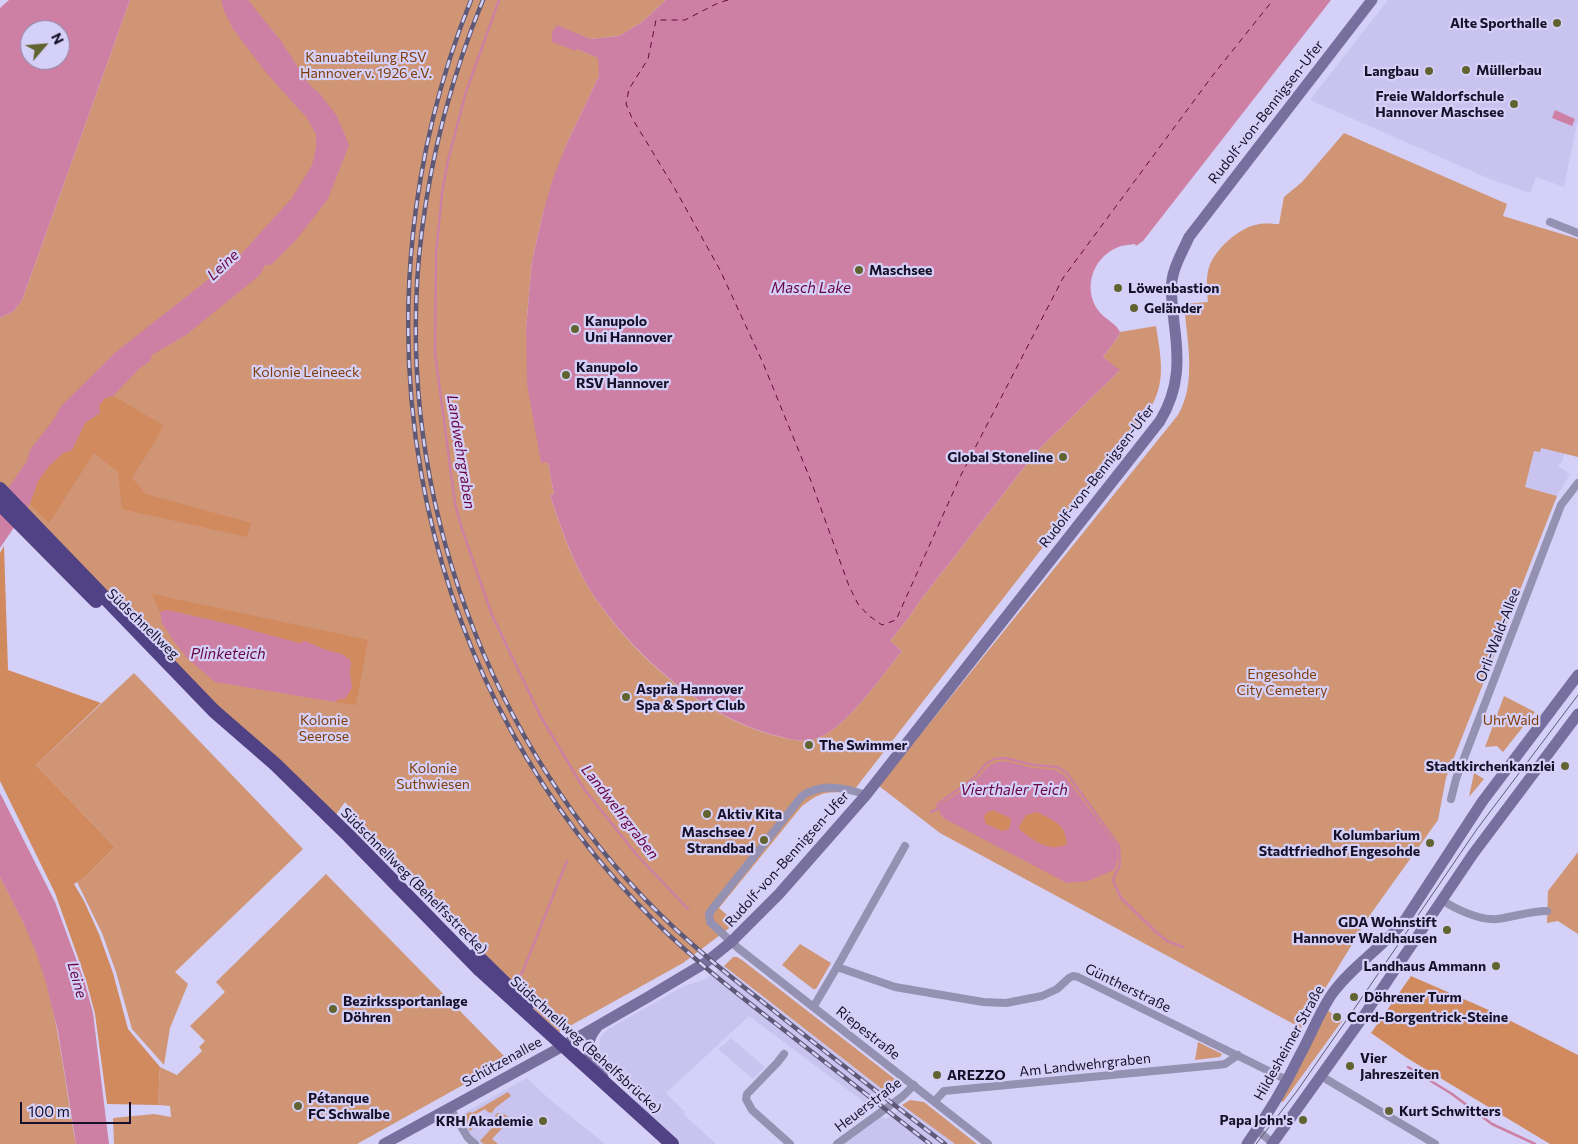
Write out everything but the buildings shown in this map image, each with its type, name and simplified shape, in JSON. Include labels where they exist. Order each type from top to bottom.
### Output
[{"type":"highway","name":"Südschnellweg","points":[[0,489],[54,552],[210,714],[306,798],[328,821]]},
{"type":"highway","name":"Südschnellweg","points":[[0,504],[54,552]]},
{"type":"highway","name":"Südschnellweg (Behelfsstrecke)","points":[[328,821],[349,836],[478,971]]},
{"type":"highway","name":"Südschnellweg (Behelfsstrecke)","points":[[328,821],[478,971]]},
{"type":"highway","points":[[394,882],[424,906],[504,980],[537,1015],[547,1033],[562,1046]]},
{"type":"highway","name":"Südschnellweg (Behelfsbrücke)","points":[[478,971],[666,1144]]},
{"type":"highway","name":"Südschnellweg (Behelfsbrücke)","points":[[478,971],[672,1144]]},
{"type":"street","name":"Rudolf-von-Bennigsen-Ufer","points":[[711,959],[731,942],[779,894],[1160,421],[1172,397],[1177,372],[1177,340],[1171,294],[1172,280],[1176,264],[1189,237],[1372,0]]},
{"type":"street","points":[[1550,222],[1578,233]]},
{"type":"street","name":"Orli-Wald-Allee","points":[[1451,799],[1456,779],[1562,505],[1578,483]]},
{"type":"street","name":"Hildesheimer Straße","points":[[1247,1144],[1287,1080],[1334,992],[1348,975],[1405,920],[1482,802],[1578,675]]},
{"type":"street","points":[[1256,1130],[1273,1144],[1501,815],[1578,714]]},
{"type":"street","name":"Rudolf-von-Bennigsen-Ufer","points":[[731,942],[710,922],[709,914],[802,796],[824,787],[836,787],[861,793]]},
{"type":"street","points":[[814,1006],[905,846]]},
{"type":"street","points":[[1442,900],[1458,909],[1488,919],[1547,911]]},
{"type":"street","name":"Riepestraße","points":[[731,942],[988,1144]]},
{"type":"street","name":"Schützenallee","points":[[384,1144],[598,1026],[711,959]]},
{"type":"street","name":"Güntherstraße","points":[[837,967],[895,986],[974,1001],[998,1003],[1027,1000],[1042,996],[1057,989],[1073,976],[1078,977],[1287,1080]]},
{"type":"street","points":[[598,1026],[589,1042],[590,1056],[616,1098]]},
{"type":"street","points":[[562,1046],[666,1144]]},
{"type":"street","points":[[784,1054],[747,1094],[746,1099],[752,1110],[790,1144]]},
{"type":"street","name":"Am Landwehrgraben","points":[[935,1101],[944,1091],[1217,1065],[1225,1064],[1238,1055]]},
{"type":"street","points":[[1321,1076],[1435,1144]]},
{"type":"street","name":"Heuerstraße","points":[[837,1144],[903,1096],[914,1085]]},
{"type":"street","points":[[450,1108],[468,1138],[475,1144]]},
{"type":"shaded area","name":"Freie Waldorfschule Hannover Maschsee","points":[[1388,0],[1578,0],[1578,118],[1564,187],[1536,177],[1530,193],[1490,179],[1310,100]]},
{"type":"shaded area","points":[[113,396],[163,425],[132,478],[146,494],[251,523],[247,537],[122,509],[118,472],[94,453],[49,523],[30,504],[44,472],[57,459],[72,450],[85,423],[100,413],[99,406],[106,398]]},
{"type":"shaded area","points":[[1541,447],[1564,453],[1563,460],[1558,466],[1570,474],[1557,496],[1525,487],[1534,451]]},
{"type":"shaded area","points":[[4,546],[8,670],[101,703],[36,765],[115,847],[84,878],[74,884],[99,934],[113,973],[128,1029],[160,1067],[158,1105],[107,1104],[95,1014],[86,980],[55,893],[0,781],[0,553]]},
{"type":"shaded area","points":[[152,594],[368,640],[356,705],[335,702],[352,688],[351,661],[342,654],[193,615],[167,610],[160,612]]},
{"type":"shaded area","points":[[993,810],[1010,818],[1009,829],[1002,831],[986,824],[983,818],[986,813]]},
{"type":"shaded area","points":[[1037,812],[1061,827],[1067,844],[1054,847],[1048,846],[1037,842],[1020,830],[1019,826],[1026,814]]},
{"type":"shaded area","points":[[724,966],[891,1096],[885,1094],[868,1105],[749,1016],[666,1093],[685,1112],[683,1114],[716,1144],[668,1144],[653,1122],[603,1060],[599,1048],[600,1038],[607,1030],[682,987],[706,979]]},
{"type":"shaded area","points":[[1411,976],[1491,1011],[1578,1055],[1578,1144],[1550,1144],[1407,1058],[1371,1033]]},
{"type":"shaded area","points":[[731,1038],[765,1067],[753,1079],[718,1049]]},
{"type":"shaded area","points":[[527,1078],[548,1098],[605,1144],[475,1144],[455,1118]]},
{"type":"shaded area","points":[[902,1105],[955,1144],[839,1144],[881,1116],[886,1119],[903,1107]]},
{"type":"green space","points":[[130,0],[666,0],[642,22],[619,36],[590,39],[582,36],[582,34],[577,49],[599,58],[599,76],[566,145],[543,213],[532,261],[526,328],[541,462],[548,462],[554,494],[550,495],[575,562],[596,599],[631,643],[652,664],[699,701],[750,727],[777,736],[801,741],[815,739],[827,734],[851,714],[902,651],[890,641],[1036,452],[1119,371],[1103,357],[1120,332],[1156,326],[1161,360],[1160,381],[1158,391],[1148,412],[851,794],[825,793],[802,806],[719,908],[736,923],[683,963],[559,1032],[538,1013],[397,865],[345,802],[330,823],[0,482],[0,318],[14,311],[22,300]]},
{"type":"green space","name":"Engesohde City Cemetery","points":[[1344,133],[1507,204],[1503,216],[1578,239],[1578,457],[1541,448],[1540,452],[1534,451],[1525,487],[1557,496],[1446,778],[1438,820],[1370,915],[1301,1028],[940,833],[879,786],[1178,415],[1184,402],[1189,375],[1184,304],[1208,302],[1207,275],[1215,256],[1228,241],[1244,229],[1260,224],[1279,224],[1284,197],[1302,182]]},
{"type":"green space","points":[[134,673],[303,849],[175,972],[188,984],[170,1028],[164,1065],[132,1029],[116,972],[102,933],[77,882],[84,878],[115,847],[36,765]]},
{"type":"green space","name":"UhrWald","points":[[1504,696],[1535,712],[1503,752],[1497,746],[1485,747]]},
{"type":"green space","points":[[1474,773],[1484,779],[1469,797]]},
{"type":"green space","points":[[1578,852],[1578,934],[1558,921],[1547,923],[1548,891]]},
{"type":"green space","name":"Bezirkssportanlage Döhren","points":[[326,874],[508,1060],[357,1144],[114,1144],[113,1118],[154,1114],[171,1117],[170,1106],[158,1105],[160,1067],[177,1075],[202,1051],[199,1047],[205,1041],[190,1026],[225,992],[216,982]]},
{"type":"green space","points":[[0,877],[37,953],[51,1000],[76,1144],[0,1144]]},
{"type":"green space","points":[[800,944],[831,963],[816,989],[813,989],[782,965]]},
{"type":"green space","points":[[733,957],[742,960],[900,1083],[899,1088],[891,1096],[724,966]]},
{"type":"green space","points":[[1326,1009],[1342,1021],[1283,1102],[1281,1101]]},
{"type":"green space","points":[[1198,1042],[1222,1054],[1220,1057],[1195,1060]]},
{"type":"green space","points":[[508,1092],[511,1096],[495,1108],[492,1113],[485,1109],[469,1118],[473,1128],[470,1131],[463,1120],[466,1114],[472,1113]]},
{"type":"green space","points":[[910,1100],[924,1102],[977,1144],[955,1144],[902,1105]]},
{"type":"green space","points":[[497,1113],[504,1114],[511,1119],[492,1139],[498,1144],[484,1144],[480,1141],[499,1120],[495,1116]]},
{"type":"water","points":[[9,0],[130,0],[22,300],[14,311],[0,318],[0,8]]},
{"type":"water","points":[[221,0],[248,0],[281,41],[309,84],[320,94],[337,116],[349,145],[328,199],[296,240],[271,265],[265,265],[260,275],[186,335],[152,355],[150,361],[140,368],[113,396],[105,398],[99,406],[100,413],[85,423],[72,450],[63,453],[50,465],[38,481],[30,504],[0,548],[0,500],[27,461],[30,450],[54,419],[61,406],[117,351],[242,253],[292,198],[312,165],[316,148],[316,135],[307,118],[268,75],[233,29]]},
{"type":"water","name":"Masch Lake","points":[[666,0],[1331,0],[1143,241],[1136,246],[1135,244],[1116,248],[1101,259],[1096,267],[1092,275],[1091,284],[1093,302],[1098,310],[1120,332],[1103,357],[1120,370],[1036,452],[890,641],[902,651],[851,714],[827,734],[806,741],[778,736],[751,727],[699,701],[653,664],[632,643],[596,599],[581,574],[564,535],[550,495],[554,494],[548,462],[541,463],[527,384],[526,328],[532,261],[552,181],[566,145],[599,76],[598,58],[577,49],[576,51],[552,42],[552,32],[557,25],[590,39],[619,36],[642,22]]},
{"type":"water","points":[[1555,110],[1575,119],[1572,126],[1552,118]]},
{"type":"water","name":"Plinketeich","points":[[167,610],[299,643],[305,641],[326,650],[342,654],[351,661],[352,688],[345,699],[339,699],[335,702],[215,682],[189,660],[175,643],[162,623],[160,612]]},
{"type":"water","name":"Vierthaler Teich","points":[[1005,761],[1033,768],[1055,770],[1064,775],[1117,846],[1118,859],[1114,870],[1088,881],[1067,883],[945,819],[940,814],[939,805],[969,785],[987,768],[998,762]],"holes":[[[993,810],[1010,818],[1009,829],[1002,831],[986,824],[984,818],[986,813]],[[1037,812],[1062,827],[1067,844],[1054,847],[1048,846],[1037,842],[1020,830],[1019,826],[1026,815]]]},
{"type":"water","name":"Leine","points":[[0,793],[55,902],[85,983],[93,1013],[109,1144],[76,1144],[58,1032],[46,983],[36,952],[23,922],[0,877]]},
{"type":"waterway","name":"Landwehrgraben","points":[[499,0],[466,92],[448,160],[442,193],[436,254],[435,353],[455,504],[492,615],[541,717],[584,789],[637,855],[688,909]]},
{"type":"waterway","name":"Landwehrgraben","points":[[931,812],[938,809],[938,804],[974,778],[986,764],[994,759],[1005,758],[1034,765],[1057,767],[1066,772],[1119,846],[1120,864],[1113,880],[1121,898],[1167,941],[1183,947]]},
{"type":"waterway","points":[[516,982],[523,971],[567,861]]},
{"type":"waterway","name":"Landwehrgraben","points":[[1408,1067],[1452,1094],[1492,1124],[1535,1144]]},
{"type":"ferry route","points":[[728,0],[685,20],[656,20],[648,59],[629,89],[626,104],[632,118],[675,189],[720,270],[763,363],[811,481],[849,586],[858,604],[868,615],[882,625],[896,620],[960,477],[1063,278],[1213,75],[1273,0]]},
{"type":"tram line","points":[[1256,1144],[1297,1091],[1477,829],[1578,695]]},
{"type":"railway","points":[[471,0],[433,117],[413,236],[409,357],[422,476],[451,592],[497,703],[559,808],[637,903],[686,951],[721,981],[930,1144]]},
{"type":"railway","points":[[483,0],[453,84],[438,142],[422,230],[416,321],[420,411],[435,501],[459,589],[492,674],[535,754],[586,830],[645,899],[675,929],[723,970],[945,1144]]},
{"type":"place","name":"Alte Sporthalle","points":[[1557,23]]},
{"type":"place","name":"Müllerbau","points":[[1466,70]]},
{"type":"place","name":"Langbau","points":[[1429,71]]},
{"type":"place","name":"Freie Waldorfschule Hannover Maschsee","points":[[1514,104]]},
{"type":"place","name":"Maschsee","points":[[859,270]]},
{"type":"place","name":"Löwenbastion","points":[[1118,288]]},
{"type":"place","name":"Geländer","points":[[1134,308]]},
{"type":"place","name":"Kanupolo Uni Hannover","points":[[575,329]]},
{"type":"place","name":"Kanupolo RSV Hannover","points":[[566,375]]},
{"type":"place","name":"Global Stoneline","points":[[1063,457]]},
{"type":"place","name":"Aspria Hannover Spa & Sport Club","points":[[626,697]]},
{"type":"place","name":"The Swimmer","points":[[809,745]]},
{"type":"place","name":"Stadtkirchenkanzlei","points":[[1565,766]]},
{"type":"place","name":"Aktiv Kita","points":[[707,814]]},
{"type":"place","name":"Maschsee / Strandbad","points":[[764,840]]},
{"type":"place","name":"Kolumbarium Stadtfriedhof Engesohde","points":[[1430,843]]},
{"type":"place","name":"GDA Wohnstift Hannover Waldhausen","points":[[1447,930]]},
{"type":"place","name":"Landhaus Ammann","points":[[1496,966]]},
{"type":"place","name":"Döhrener Turm","points":[[1354,997]]},
{"type":"place","name":"Bezirkssportanlage Döhren","points":[[333,1009]]},
{"type":"place","name":"Cord-Borgentrick-Steine","points":[[1337,1017]]},
{"type":"place","name":"Vier Jahreszeiten","points":[[1350,1066]]},
{"type":"place","name":"AREZZO","points":[[937,1075]]},
{"type":"place","name":"Pétanque FC Schwalbe","points":[[298,1106]]},
{"type":"place","name":"Kurt Schwitters","points":[[1389,1111]]},
{"type":"place","name":"Papa John's","points":[[1303,1120]]},
{"type":"place","name":"KRH Akademie","points":[[543,1121]]},
{"type":"park label","name":"Kanuabteilung RSV Hannover v. 1926 e.V.","points":[[366,66]]},
{"type":"park label","name":"Kolonie Leineeck","points":[[306,372]]},
{"type":"park label","name":"Kolonie Seerose","points":[[324,728]]},
{"type":"park label","name":"Kolonie Suthwiesen","points":[[433,776]]}]
